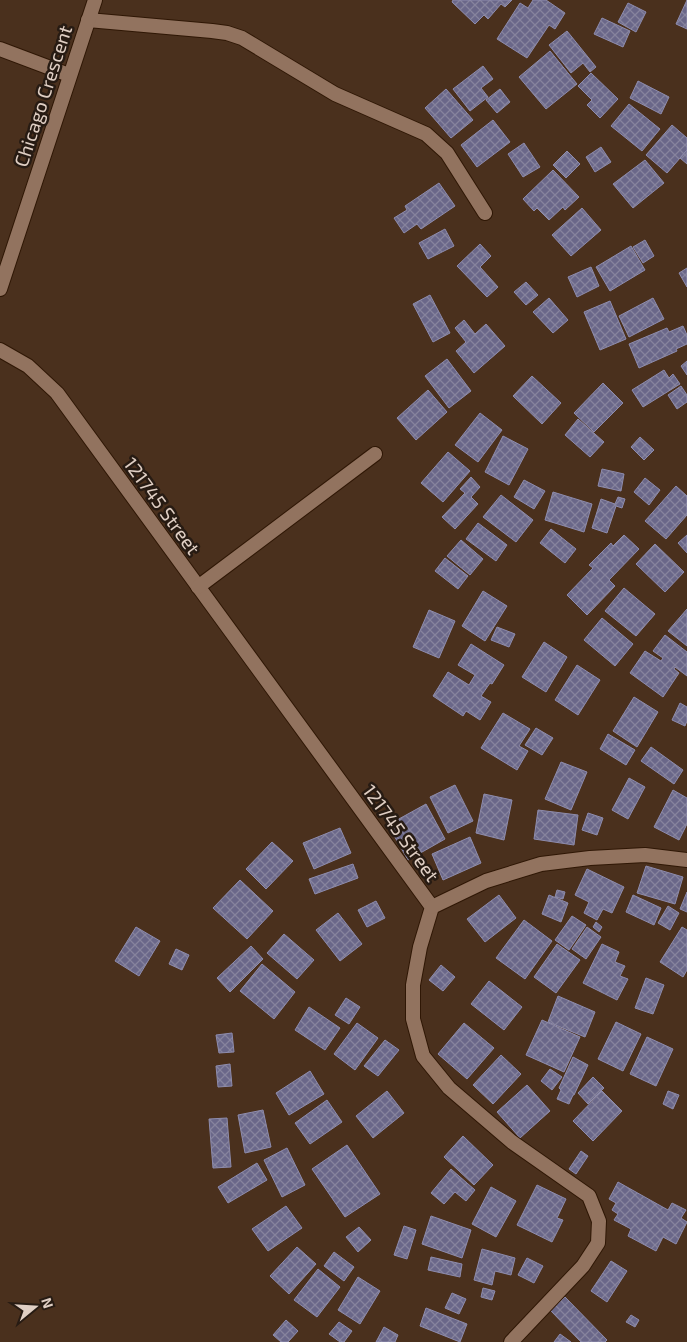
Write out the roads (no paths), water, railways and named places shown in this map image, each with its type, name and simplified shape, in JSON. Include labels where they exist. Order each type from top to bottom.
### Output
[{"type":"street","name":"Chicago Crescent","points":[[0,289],[95,0]]},
{"type":"street","points":[[88,20],[212,30],[242,38],[335,94],[426,134],[447,152],[485,213]]},
{"type":"street","points":[[0,49],[69,75]]},
{"type":"street","name":"121745 Street","points":[[0,350],[28,366],[57,393],[432,907],[420,948],[413,985],[412,1019],[423,1056],[449,1088],[512,1142],[589,1196],[599,1221],[598,1243],[584,1266],[511,1342]]},
{"type":"street","points":[[198,587],[374,454]]},
{"type":"street","points":[[432,907],[486,881],[541,864],[590,858],[645,855],[687,860]]}]
